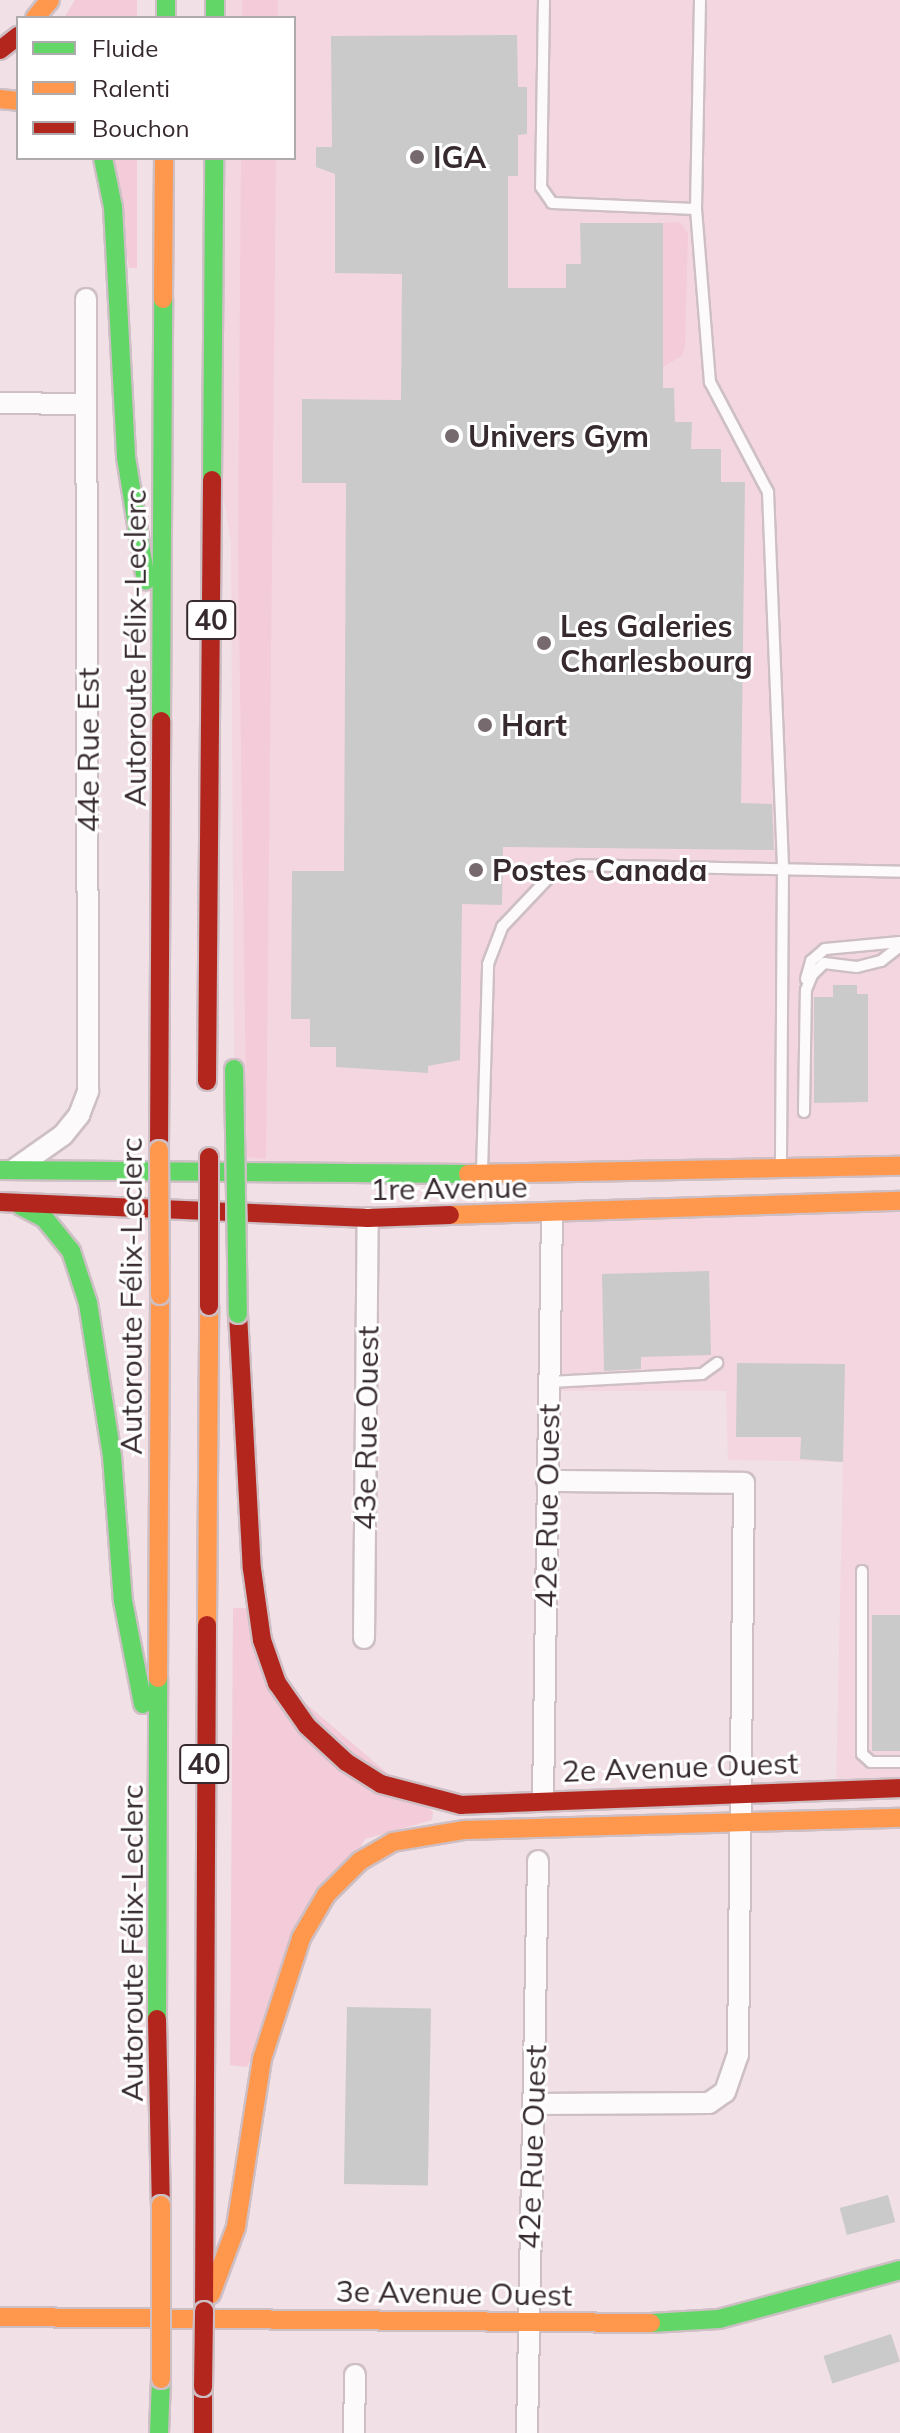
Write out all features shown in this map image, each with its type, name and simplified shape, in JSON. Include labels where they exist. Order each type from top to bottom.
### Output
[{"type":"main road","points":[[37,16],[50,0]]},
{"type":"main road","points":[[0,50],[16,38]]},
{"type":"main road","points":[[103,160],[113,207],[126,457],[162,659]]},
{"type":"main road","name":"Autoroute Félix-Leclerc","points":[[159,2433],[161,2205],[156,1953],[160,1790],[159,1075],[164,160]]},
{"type":"main road","name":"40","points":[[207,1089],[214,160]]},
{"type":"main road","points":[[212,433],[231,542],[231,650]]},
{"type":"main road","name":"2e Avenue Ouest","points":[[234,1061],[238,1314],[252,1569],[262,1640],[277,1683],[307,1726],[346,1762],[381,1784],[461,1805],[543,1799],[743,1797],[900,1788]]},
{"type":"main road","name":"40","points":[[203,2433],[209,1142]]},
{"type":"main road","name":"1re Avenue","points":[[7,1170],[482,1174],[781,1171],[900,1166]]},
{"type":"main road","name":"1re Avenue","points":[[0,1202],[21,1206],[368,1218],[900,1201]]},
{"type":"main road","points":[[21,1206],[45,1219],[71,1251],[88,1303],[112,1456],[123,1601],[160,1790]]},
{"type":"main road","name":"2e Avenue Ouest","points":[[204,2311],[236,2227],[262,2059],[287,1971],[326,1895],[360,1861],[393,1842],[465,1830],[900,1818]]},
{"type":"main road","name":"3e Avenue Ouest","points":[[0,2317],[527,2320],[623,2325],[719,2319],[900,2270]]},
{"type":"street","name":"44e Rue Est","points":[[7,1170],[63,1135],[79,1115],[88,1091],[86,299]]},
{"type":"street","points":[[0,403],[86,404]]},
{"type":"street","name":"42e Rue Ouest","points":[[543,1799],[552,1214]]},
{"type":"street","name":"43e Rue Ouest","points":[[364,1638],[368,1218]]},
{"type":"street","points":[[534,2104],[709,2103],[725,2092],[738,2055],[744,1483],[547,1481]]},
{"type":"street","name":"42e Rue Ouest","points":[[527,2433],[538,1861]]},
{"type":"street","points":[[354,2433],[355,2375]]},
{"type":"lane","points":[[544,0],[541,187],[552,203],[696,209]]},
{"type":"lane","points":[[700,0],[696,209],[710,382],[768,492],[783,868],[781,1171]]},
{"type":"lane","points":[[482,1174],[488,964],[502,927],[553,873],[579,865],[900,872]]},
{"type":"lane","points":[[806,990],[824,963],[857,967],[881,961],[900,944]]},
{"type":"lane","points":[[804,1112],[806,990],[811,961],[825,949],[900,944]]},
{"type":"lane","points":[[550,1382],[702,1374],[717,1363]]},
{"type":"lane","points":[[862,1571],[861,1748],[871,1762],[900,1762]]},
{"type":"shaded area","points":[[75,0],[137,0],[137,16],[65,16]]},
{"type":"shaded area","points":[[215,0],[900,0],[900,1166],[245,1176],[234,1069],[231,542],[212,433],[214,160],[296,160],[296,16],[215,16]]},
{"type":"shaded area","points":[[242,0],[278,0],[278,16],[242,16]]},
{"type":"shaded area","points":[[112,160],[137,160],[137,268],[129,268]]},
{"type":"shaded area","points":[[241,160],[276,160],[266,1159],[247,1157],[238,549]]},
{"type":"shaded area","points":[[680,222],[688,233],[685,347],[682,356],[663,367],[663,223]]},
{"type":"shaded area","points":[[900,1202],[900,1788],[836,1790],[843,1462],[728,1460],[726,1391],[549,1391],[552,1214]]},
{"type":"shaded area","points":[[233,1608],[246,1608],[258,1663],[433,1812],[432,1820],[365,1839],[247,2067],[230,2065]]},
{"type":"building","name":"Les Galeries Charlesbourg","points":[[517,35],[518,87],[527,87],[527,134],[518,135],[518,176],[508,176],[508,288],[566,288],[566,264],[581,264],[580,223],[663,223],[663,388],[674,388],[675,422],[692,422],[691,449],[721,449],[721,482],[745,482],[741,803],[772,804],[774,850],[503,847],[502,905],[462,904],[460,1060],[428,1066],[428,1073],[336,1067],[336,1047],[310,1047],[310,1019],[291,1019],[292,871],[344,871],[346,483],[302,483],[302,399],[401,400],[402,274],[335,273],[335,174],[316,167],[316,147],[332,147],[331,36]]},
{"type":"building","points":[[833,985],[857,985],[857,994],[868,994],[868,1102],[814,1103],[814,997],[833,997]]},
{"type":"building","points":[[709,1271],[711,1355],[641,1357],[641,1369],[604,1371],[602,1274]]},
{"type":"building","points":[[737,1363],[845,1364],[843,1462],[800,1459],[801,1437],[736,1437]]},
{"type":"building","points":[[872,1615],[900,1615],[900,1751],[872,1751]]},
{"type":"building","points":[[347,2007],[431,2008],[428,2185],[344,2184]]},
{"type":"building","points":[[888,2195],[895,2222],[847,2235],[840,2208]]},
{"type":"building","points":[[891,2334],[900,2362],[832,2384],[823,2356]]},
{"type":"traffic: fast","points":[[166,0],[166,16]]},
{"type":"traffic: fast","points":[[215,0],[215,16]]},
{"type":"traffic: fast","points":[[103,160],[113,207],[126,457],[146,580]]},
{"type":"traffic: fast","points":[[212,480],[214,160]]},
{"type":"traffic: fast","points":[[161,721],[163,299]]},
{"type":"traffic: fast","points":[[234,1069],[238,1314]]},
{"type":"traffic: fast","points":[[0,1170],[468,1174]]},
{"type":"traffic: fast","points":[[21,1206],[45,1219],[71,1251],[88,1303],[112,1456],[123,1601],[143,1704]]},
{"type":"traffic: fast","points":[[157,2019],[158,1678]]},
{"type":"traffic: fast","points":[[651,2323],[719,2319],[900,2270]]},
{"type":"traffic: fast","points":[[159,2433],[161,2379]]},
{"type":"traffic: slow","points":[[37,16],[50,0]]},
{"type":"traffic: slow","points":[[0,99],[16,101]]},
{"type":"traffic: slow","points":[[163,299],[164,160]]},
{"type":"traffic: slow","points":[[159,1150],[160,1295]]},
{"type":"traffic: slow","points":[[468,1174],[900,1166]]},
{"type":"traffic: slow","points":[[450,1215],[900,1201]]},
{"type":"traffic: slow","points":[[158,1678],[160,1295]]},
{"type":"traffic: slow","points":[[207,1625],[209,1306]]},
{"type":"traffic: slow","points":[[465,1830],[900,1818]]},
{"type":"traffic: slow","points":[[211,2294],[236,2227],[262,2059],[301,1938],[326,1895],[360,1861],[393,1842],[465,1830]]},
{"type":"traffic: slow","points":[[161,2205],[161,2379]]},
{"type":"traffic: slow","points":[[0,2317],[651,2323]]},
{"type":"traffic: jam","points":[[0,50],[16,38]]},
{"type":"traffic: jam","points":[[207,1081],[212,480]]},
{"type":"traffic: jam","points":[[159,1150],[161,721]]},
{"type":"traffic: jam","points":[[209,1157],[209,1306]]},
{"type":"traffic: jam","points":[[0,1202],[368,1218],[450,1215]]},
{"type":"traffic: jam","points":[[238,1314],[252,1569],[262,1640],[277,1683],[307,1726],[346,1762],[381,1784],[461,1805]]},
{"type":"traffic: jam","points":[[204,2311],[207,1625]]},
{"type":"traffic: jam","points":[[461,1805],[900,1788]]},
{"type":"traffic: jam","points":[[157,2019],[161,2205]]},
{"type":"traffic: jam","points":[[203,2387],[204,2311]]},
{"type":"traffic: jam","points":[[203,2387],[203,2433]]},
{"type":"place","name":"IGA","points":[[417,157]]},
{"type":"place","name":"Univers Gym","points":[[452,436]]},
{"type":"place","name":"Les Galeries Charlesbourg","points":[[544,643]]},
{"type":"place","name":"Hart","points":[[485,725]]},
{"type":"place","name":"Postes Canada","points":[[476,870]]}]
